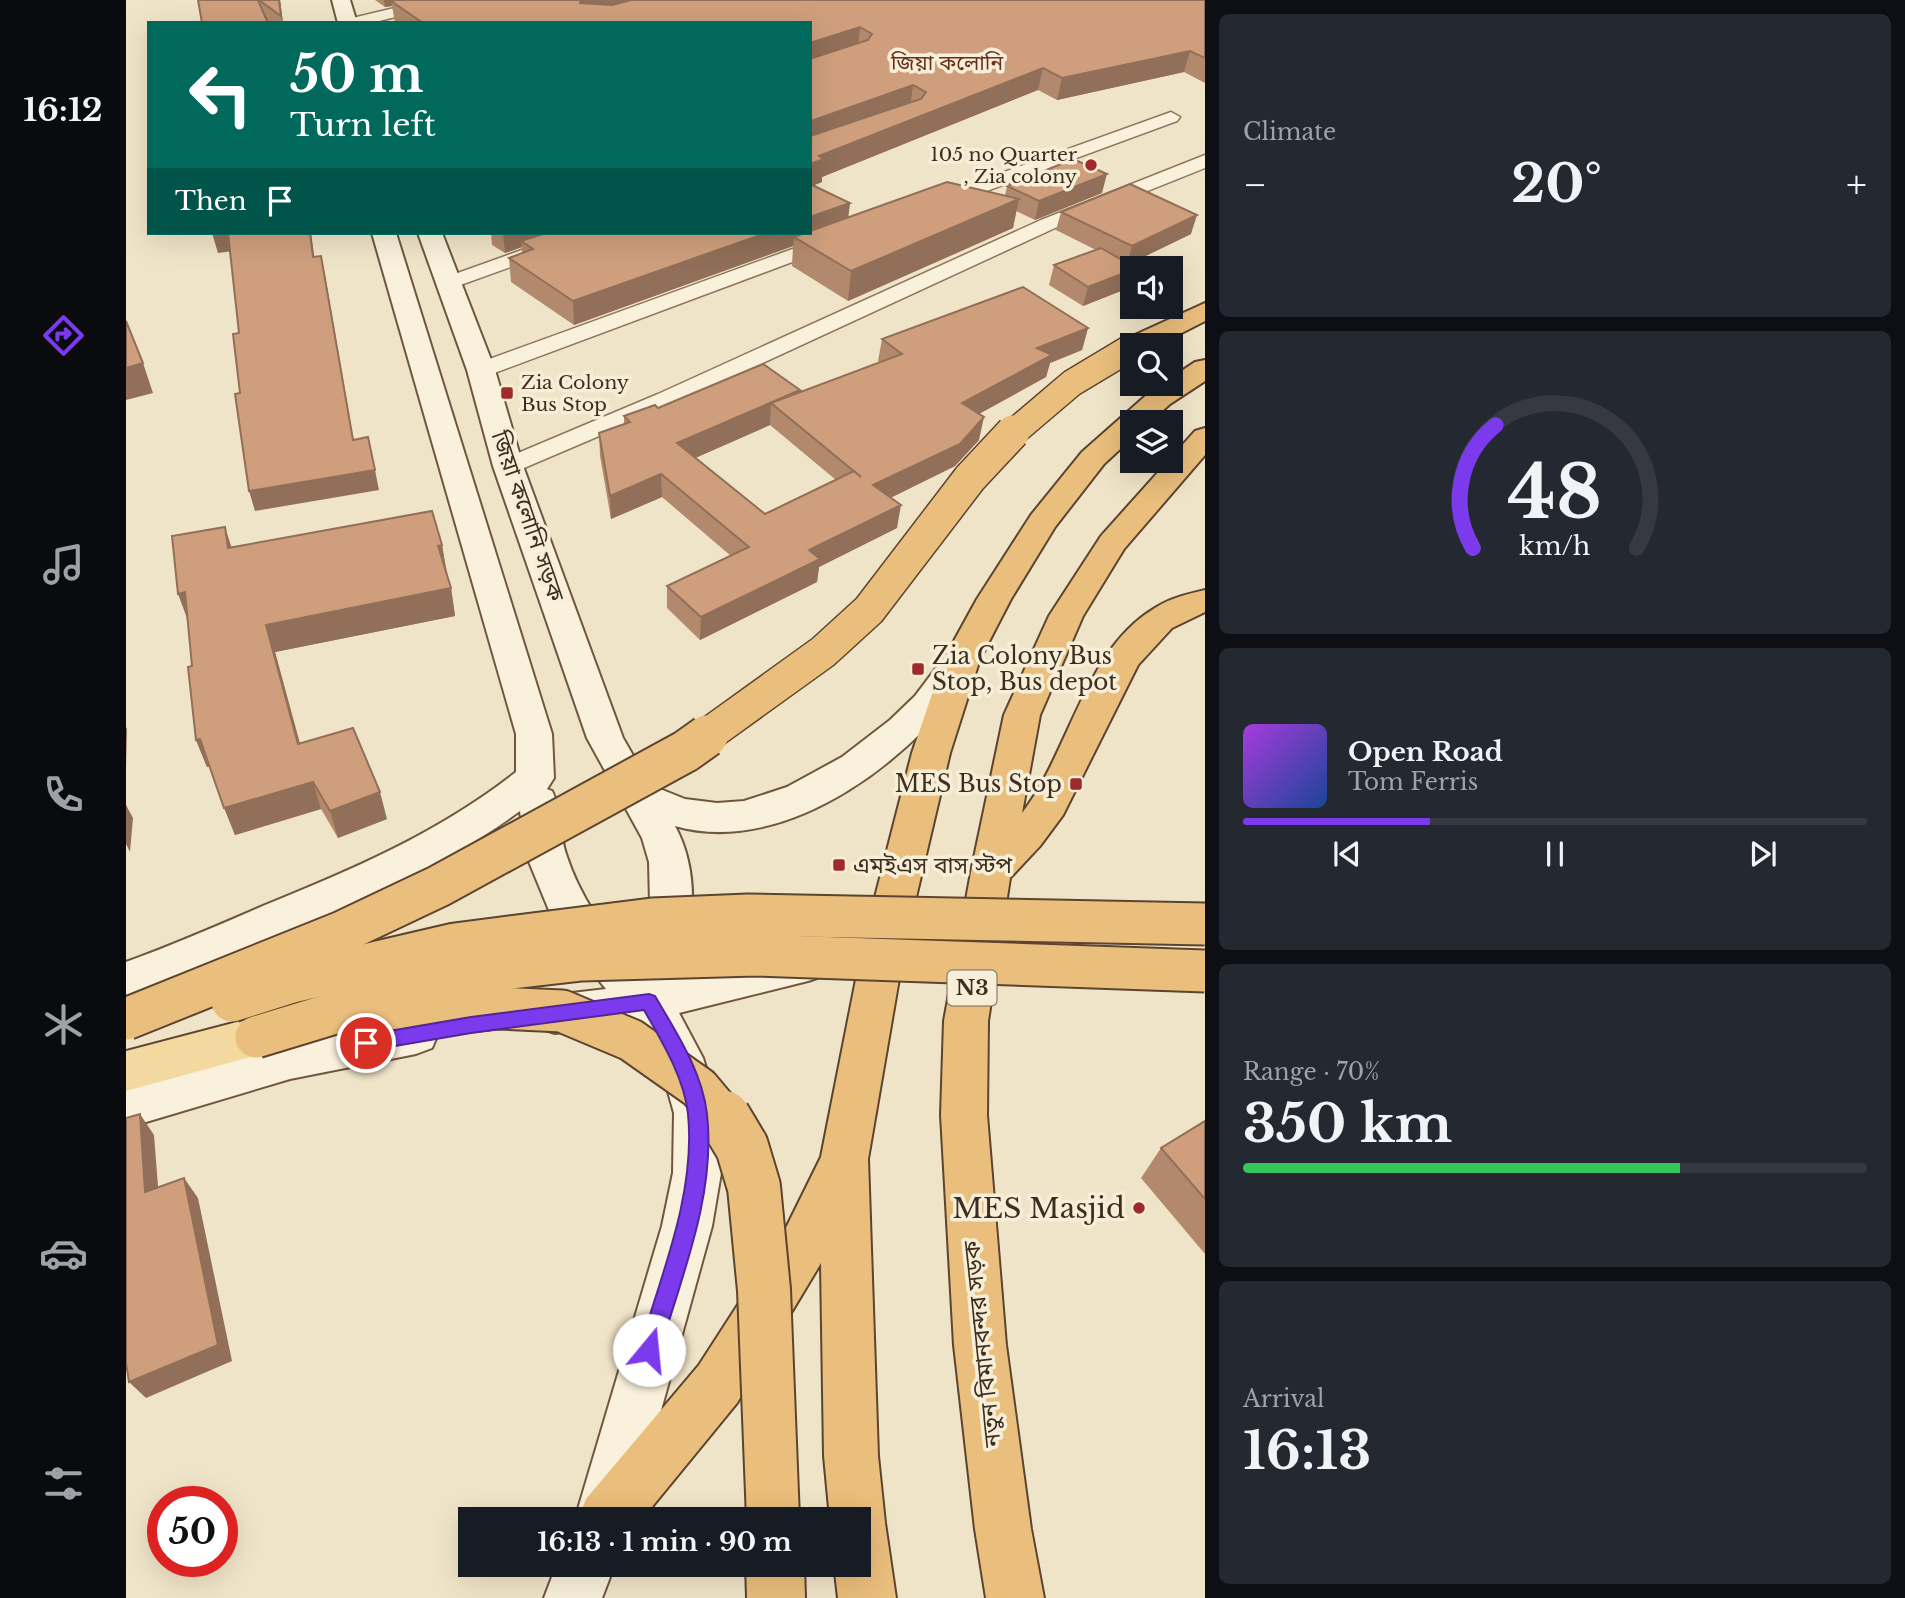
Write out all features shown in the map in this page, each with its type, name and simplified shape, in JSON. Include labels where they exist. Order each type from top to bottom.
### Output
[{"type":"highway","points":[[1160,333],[1205,311]]},
{"type":"highway","points":[[126,1019],[342,932],[587,808],[687,751],[823,652],[851,627],[869,610],[901,571],[970,478],[1021,424],[1072,383],[1120,354]]},
{"type":"highway","points":[[1146,410],[1205,368]]},
{"type":"highway","points":[[856,1507],[850,1456],[844,1159],[884,944],[931,753],[962,659],[993,599],[1042,522],[1093,458],[1120,434]]},
{"type":"highway","name":"নতুন বিমানবন্দর সড়ক","points":[[1015,1598],[1003,1529],[980,1345],[964,1115],[966,1021],[990,872],[1022,715],[1066,616],[1112,543],[1205,437]]},
{"type":"highway","points":[[990,872],[1027,836],[1056,794],[1117,670],[1137,642],[1161,619],[1205,601]]},
{"type":"highway","points":[[126,1034],[292,982],[442,947],[652,919],[748,915],[1205,925]]},
{"type":"highway","points":[[256,1037],[355,1005],[457,978],[537,964],[635,956],[771,955],[1205,971]]},
{"type":"highway","points":[[256,1037],[498,1008],[562,1011],[631,1040],[699,1088],[722,1114],[742,1147],[754,1187],[764,1290],[772,1507]]},
{"type":"highway","points":[[615,1507],[718,1384],[800,1256],[844,1159]]},
{"type":"highway","points":[[775,1577],[776,1598]]},
{"type":"highway","points":[[865,1577],[867,1598]]},
{"type":"main road","points":[[341,0],[348,21]]},
{"type":"main road","points":[[385,235],[534,734],[535,778],[545,852],[574,920],[615,970],[649,1002],[681,1058],[697,1113],[697,1173],[687,1226],[608,1507]]},
{"type":"main road","name":"জিয়া কলোনি সড়ক","points":[[431,235],[481,370],[508,466],[605,738],[661,836],[669,862],[671,903],[667,946],[649,1002]]},
{"type":"main road","points":[[636,795],[669,810],[718,818],[777,807],[857,765],[895,736],[923,709],[962,659]]},
{"type":"main road","points":[[126,981],[373,879],[472,825],[506,803],[535,778]]},
{"type":"main road","points":[[126,1107],[290,1059],[392,1038],[649,1002],[884,944]]},
{"type":"main road","points":[[126,1071],[256,1037]]},
{"type":"main road","points":[[573,1598],[581,1577]]},
{"type":"street","points":[[358,21],[447,0]]},
{"type":"street","points":[[923,208],[1171,117]]},
{"type":"street","points":[[508,466],[678,393],[1048,224],[1205,161]]},
{"type":"street","points":[[448,283],[581,235]]},
{"type":"street","points":[[481,370],[845,236]]},
{"type":"building","points":[[198,0],[258,0],[267,21],[202,21]]},
{"type":"building","points":[[259,0],[279,0],[281,16]]},
{"type":"building","points":[[582,0],[580,3],[612,5],[631,0],[1205,0],[1205,58],[1190,51],[1062,78],[1043,68],[819,156],[824,159],[812,163],[812,135],[921,99],[926,92],[913,85],[812,121],[812,57],[868,40],[872,34],[860,27],[812,42],[812,21],[420,21],[391,1]]},
{"type":"building","points":[[1073,159],[1107,174],[1039,201],[1007,186]]},
{"type":"building","points":[[947,182],[1019,199],[851,271],[794,237],[812,235],[812,230]]},
{"type":"building","points":[[1130,184],[1197,215],[1132,246],[1061,212]]},
{"type":"building","points":[[812,185],[850,203],[812,216]]},
{"type":"building","points":[[228,235],[310,235],[313,257],[321,256],[353,440],[368,437],[375,470],[249,491],[235,394],[240,393],[233,334],[239,333]]},
{"type":"building","points":[[540,235],[760,235],[573,301],[509,258],[533,249],[521,241]]},
{"type":"building","points":[[1101,248],[1120,259],[1120,275],[1088,287],[1054,265]]},
{"type":"building","points":[[1023,287],[1088,328],[1037,348],[1052,355],[962,403],[984,417],[960,444],[873,485],[901,505],[809,550],[820,559],[701,617],[667,586],[749,547],[661,474],[610,496],[599,433],[630,422],[624,416],[655,405],[658,408],[763,364],[800,390],[677,443],[765,514],[854,471],[771,403],[902,354],[882,339]]},
{"type":"building","points":[[126,321],[143,363],[126,368]]},
{"type":"building","points":[[432,511],[442,545],[438,546],[451,588],[266,625],[298,744],[353,728],[380,792],[330,811],[313,782],[224,808],[200,739],[196,740],[188,667],[192,666],[185,592],[178,594],[172,536],[225,527],[228,548]]},
{"type":"building","points":[[140,1114],[145,1192],[184,1178],[218,1345],[129,1382],[126,1363],[126,1118]]},
{"type":"building","points":[[1205,1121],[1205,1199],[1161,1148]]},
{"type":"place","name":"105 no Quarter , Zia colony","points":[[1091,165]]},
{"type":"place","name":"Zia Colony Bus Stop","points":[[507,393]]},
{"type":"place","name":"Zia Colony Bus Stop, Bus depot","points":[[918,669]]},
{"type":"place","name":"MES Bus Stop","points":[[1076,784]]},
{"type":"place","name":"এমইএস বাস স্টপ","points":[[839,865]]},
{"type":"place","name":"MES Masjid","points":[[1139,1208]]},
{"type":"district","name":"জিয়া কলোনি","points":[[947,63]]},
{"type":"route","points":[[366,1043],[471,1025],[649,1002],[681,1058],[697,1113],[697,1173],[687,1226],[649,1350]]}]
